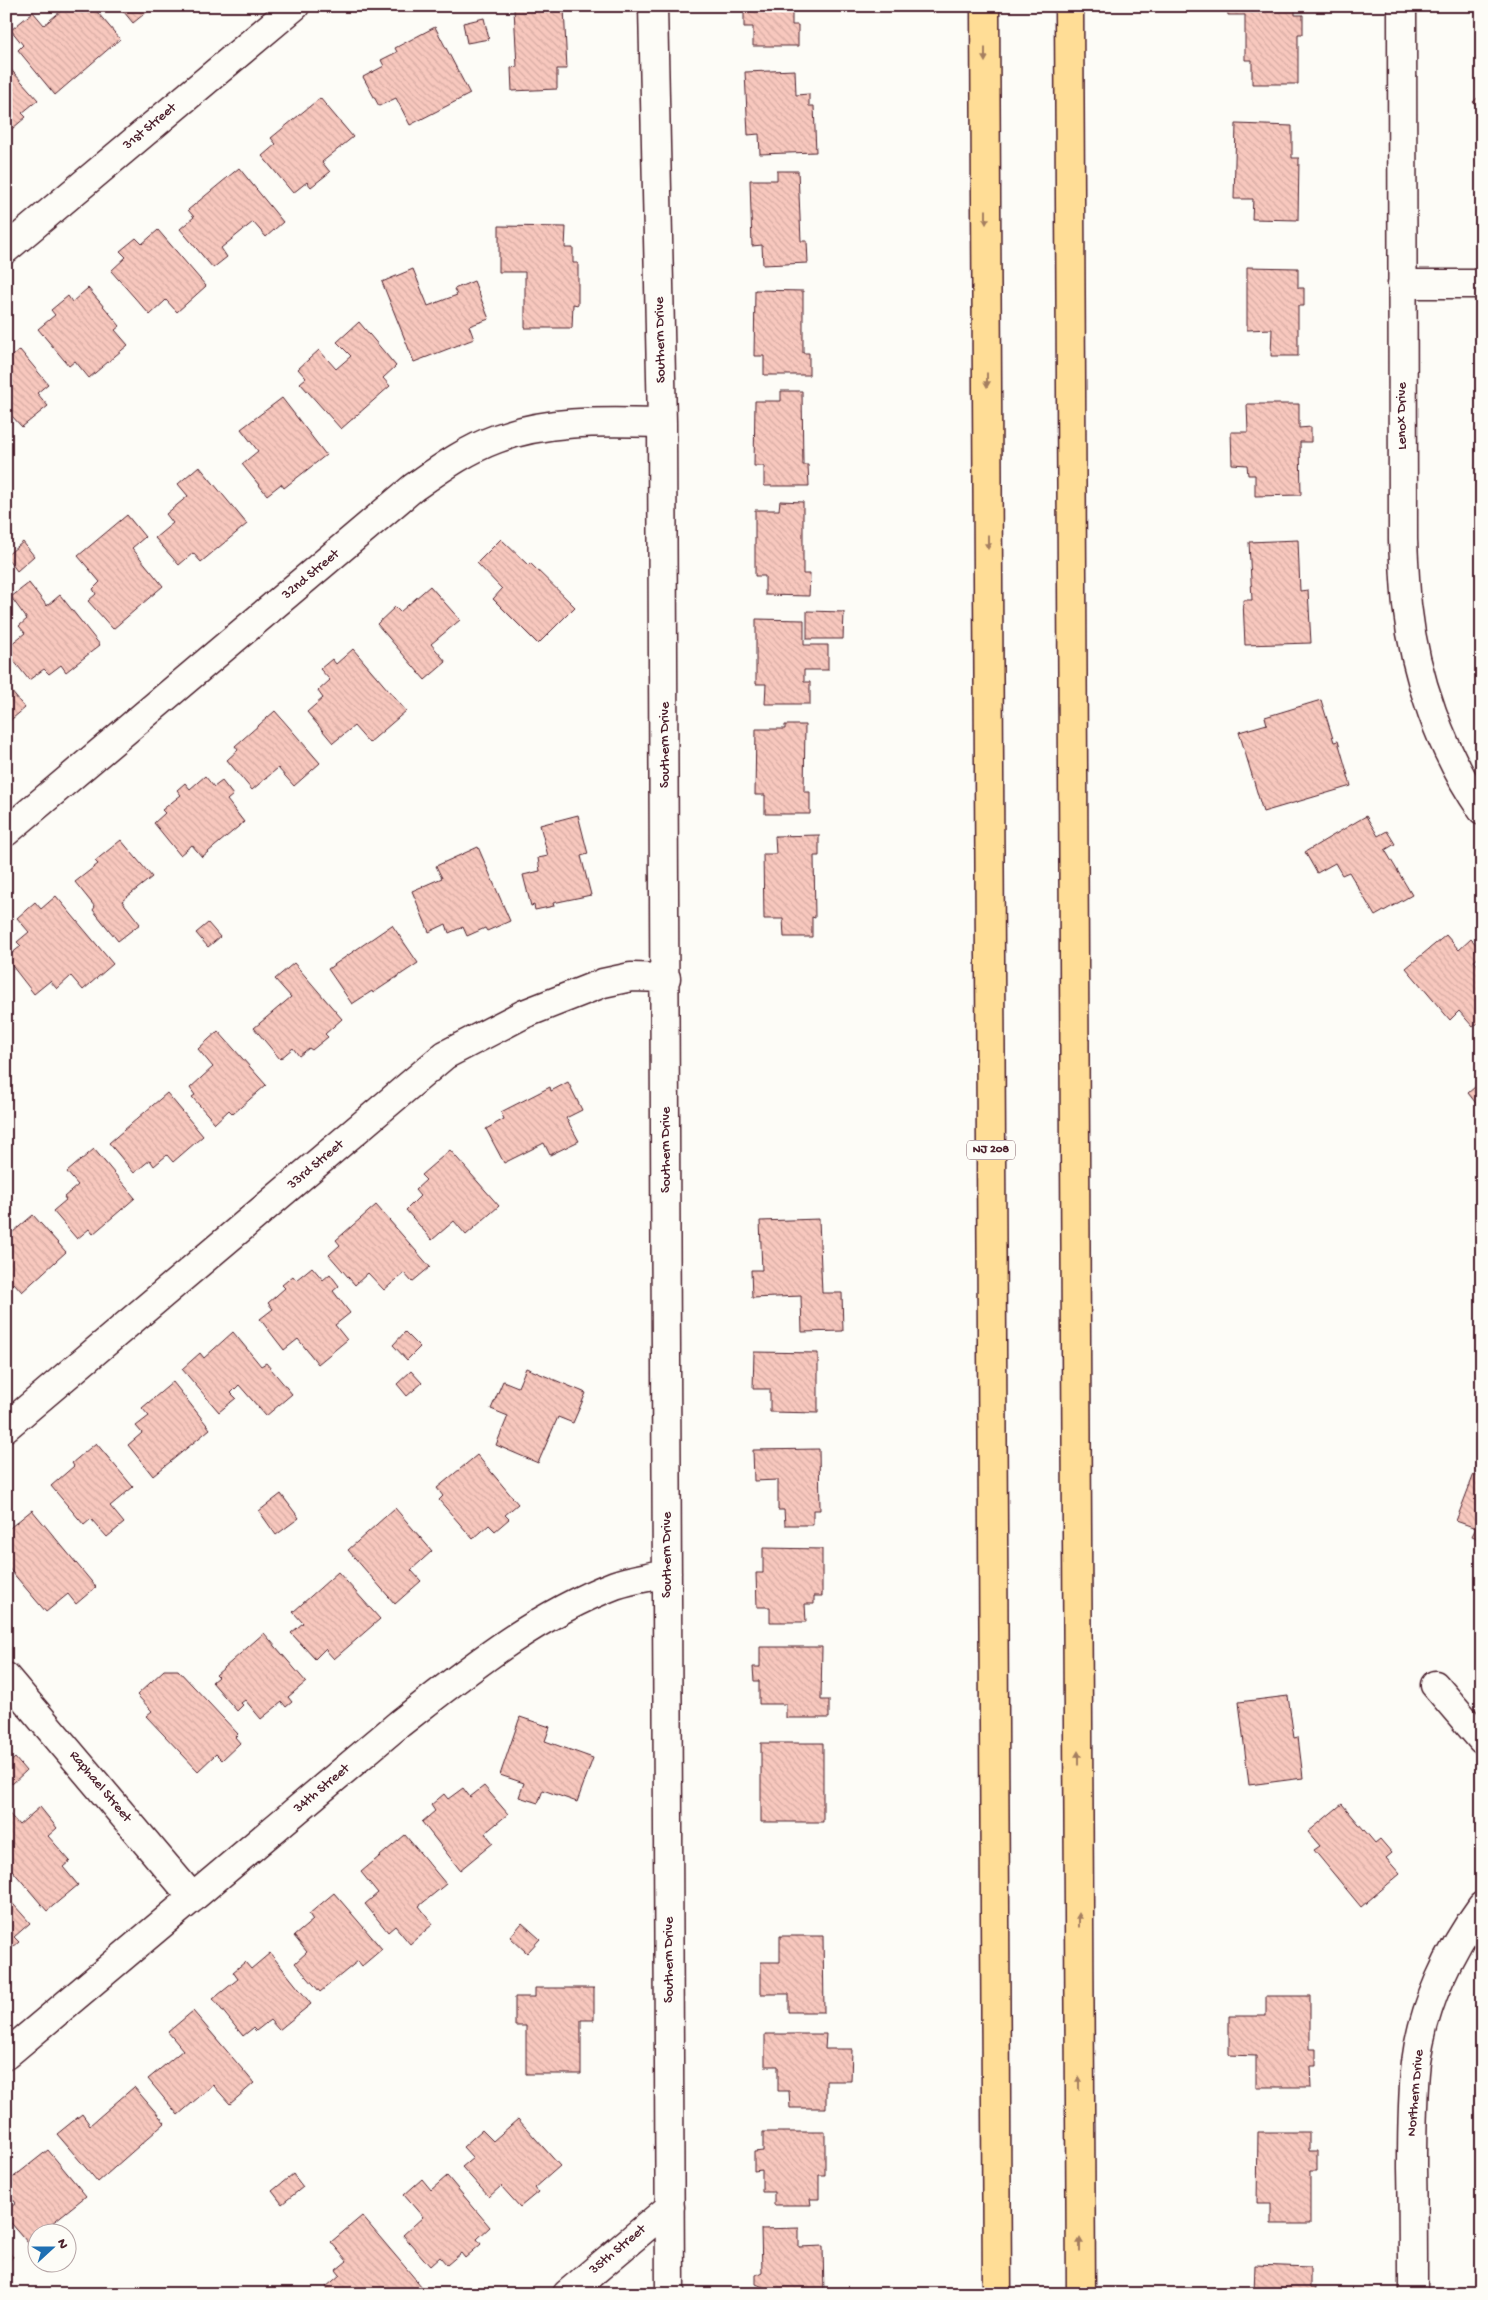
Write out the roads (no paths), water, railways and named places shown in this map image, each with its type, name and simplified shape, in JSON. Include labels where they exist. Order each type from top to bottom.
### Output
[{"type":"highway","name":"NJ 208","points":[[985,6],[997,2294]]},
{"type":"highway","points":[[1069,6],[1081,2294]]},
{"type":"street","name":"31st Street","points":[[6,249],[295,6]]},
{"type":"street","name":"Southern Drive","points":[[653,6],[662,423],[666,978],[670,2294]]},
{"type":"street","name":"Lenox Drive","points":[[1402,6],[1403,540],[1407,606],[1420,672],[1441,736],[1471,795],[1482,810]]},
{"type":"street","points":[[1402,284],[1482,284]]},
{"type":"street","name":"32nd Street","points":[[6,832],[414,487],[455,459],[497,439],[541,427],[589,422],[662,423]]},
{"type":"street","name":"33rd Street","points":[[6,1427],[446,1055],[524,1014],[603,983],[631,977],[666,978]]},
{"type":"street","name":"34th Street","points":[[6,2055],[399,1724],[513,1638],[569,1605],[617,1584],[667,1573]]},
{"type":"street","name":"Raphael Street","points":[[6,1677],[193,1898]]},
{"type":"street","points":[[1435,1684],[1482,1740]]},
{"type":"street","name":"Northern Drive","points":[[1413,2294],[1412,2112],[1416,2061],[1427,2013],[1443,1971],[1467,1926],[1482,1906]]},
{"type":"street","name":"35th Street","points":[[567,2294],[670,2207]]}]
